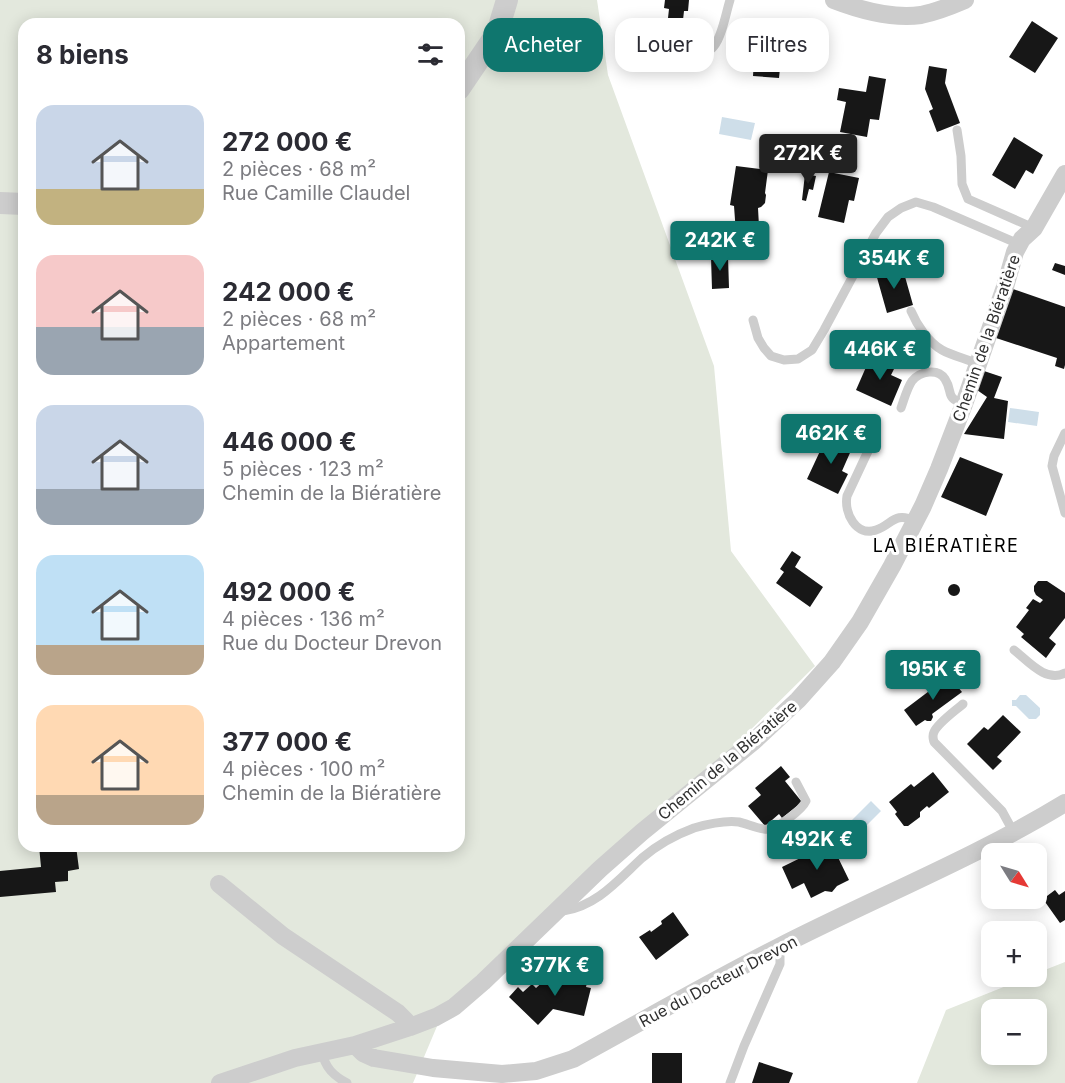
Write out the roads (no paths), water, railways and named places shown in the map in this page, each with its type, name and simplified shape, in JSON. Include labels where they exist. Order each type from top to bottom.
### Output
[{"type":"street","points":[[465,80],[497,33],[507,0]]},
{"type":"street","points":[[834,0],[850,6],[869,5],[895,15],[920,15],[948,8],[965,0]]},
{"type":"street","name":"Chemin de la Biératière","points":[[220,1083],[295,1058],[355,1045],[410,1027],[454,1007],[642,832],[754,741],[798,700],[832,662],[860,622],[915,521],[939,469],[964,404],[1015,252],[1022,239],[1034,228],[1065,174]]},
{"type":"street","points":[[0,203],[18,204]]},
{"type":"street","name":"Rue du Docteur Drevon","points":[[355,1045],[363,1053],[374,1058],[433,1068],[502,1074],[536,1071],[573,1059],[777,948],[1014,833],[1065,803]]},
{"type":"street","points":[[219,884],[283,936],[398,1013],[410,1027]]},
{"type":"lane","points":[[714,46],[730,0]]},
{"type":"lane","points":[[957,130],[962,184],[968,199],[1034,228]]},
{"type":"lane","points":[[753,320],[758,338],[771,356],[784,360],[798,359],[812,350],[876,232],[888,217],[916,202],[1019,244]]},
{"type":"lane","points":[[911,312],[915,321],[942,350],[978,364]]},
{"type":"lane","points":[[901,408],[912,381],[921,374],[931,371],[944,377],[953,400],[964,404]]},
{"type":"lane","points":[[815,444],[821,427],[827,422],[868,443],[869,449],[846,502],[847,513],[858,527],[875,531],[900,517],[915,521]]},
{"type":"lane","points":[[1065,433],[1054,456],[1053,466],[1065,513]]},
{"type":"lane","points":[[1014,650],[1045,674],[1059,676],[1065,673]]},
{"type":"lane","points":[[963,704],[938,726],[934,732],[934,742],[1002,811],[1014,833]]},
{"type":"lane","points":[[560,908],[563,911],[574,909],[608,891],[644,856],[659,845],[693,829],[719,822],[736,822],[770,829],[804,806],[806,801],[796,782]]},
{"type":"lane","points":[[730,1083],[780,964],[777,948]]},
{"type":"lane","points":[[322,1052],[330,1072],[347,1083]]},
{"type":"district","name":"LA BIÉRATIÈRE","points":[[946,546]]}]
